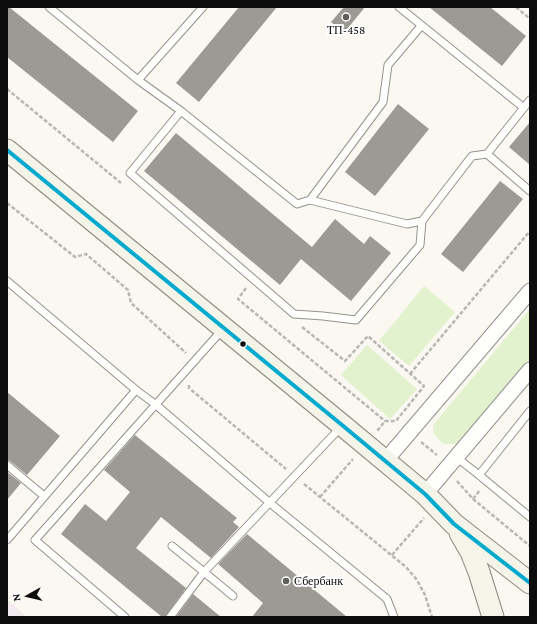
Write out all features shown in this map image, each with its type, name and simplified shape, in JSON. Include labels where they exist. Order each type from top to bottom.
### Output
[{"type":"main road","points":[[7,150],[425,494],[454,524],[530,583]]},
{"type":"main road","points":[[454,524],[471,552],[494,617]]},
{"type":"street","points":[[385,461],[530,291]]},
{"type":"street","points":[[425,494],[530,370]]},
{"type":"lane","points":[[49,7],[138,80],[181,111],[297,204],[310,200],[407,224],[422,221]]},
{"type":"lane","points":[[138,80],[203,7]]},
{"type":"lane","points":[[398,7],[524,108]]},
{"type":"lane","points":[[310,200],[383,102],[388,65],[421,26]]},
{"type":"lane","points":[[181,111],[130,173],[294,314],[356,320],[420,245],[422,221],[472,156],[487,154],[530,100]]},
{"type":"lane","points":[[487,154],[530,191]]},
{"type":"lane","points":[[7,281],[136,390],[155,404],[270,503],[387,599],[394,617]]},
{"type":"lane","points":[[125,617],[35,540],[155,404],[224,329]]},
{"type":"lane","points":[[7,540],[136,390]]},
{"type":"lane","points":[[479,475],[530,411]]},
{"type":"lane","points":[[170,617],[204,572],[342,425]]},
{"type":"lane","points":[[453,461],[479,475],[530,517]]},
{"type":"lane","points":[[7,465],[44,496]]},
{"type":"lane","points":[[172,546],[232,596]]},
{"type":"path","points":[[516,7],[530,19]]},
{"type":"path","points":[[7,203],[75,258],[86,254],[128,290],[131,303],[185,351],[189,388],[406,567],[420,585],[432,617]]},
{"type":"path","points":[[410,374],[530,231]]},
{"type":"path","points":[[250,284],[238,299],[385,421]]},
{"type":"path","points":[[396,421],[410,433],[453,461],[458,481],[473,500],[530,546]]},
{"type":"shaded area","points":[[7,600],[27,617],[7,617]]},
{"type":"green space","points":[[424,286],[455,312],[409,366],[379,341]]},
{"type":"green space","points":[[530,309],[530,361],[469,436],[457,444],[443,444],[434,434],[433,425]]},
{"type":"green space","points":[[367,345],[417,389],[390,419],[341,375]]},
{"type":"building","points":[[7,7],[9,7],[138,111],[113,142],[7,57]]},
{"type":"building","points":[[239,7],[277,7],[199,102],[176,83]]},
{"type":"building","name":"ТП-458","points":[[344,7],[365,7],[344,33],[331,22]]},
{"type":"building","points":[[429,7],[490,7],[526,36],[502,66]]},
{"type":"building","points":[[398,104],[429,129],[375,196],[345,172]]},
{"type":"building","points":[[530,122],[530,165],[509,147]]},
{"type":"building","points":[[176,133],[312,247],[335,219],[364,244],[370,236],[391,253],[351,301],[301,259],[280,285],[144,171]]},
{"type":"building","points":[[500,181],[523,199],[463,272],[441,254]]},
{"type":"building","points":[[7,392],[60,436],[27,475],[7,460]]},
{"type":"building","points":[[135,435],[237,518],[233,522],[239,527],[211,558],[161,517],[136,548],[186,588],[165,617],[162,617],[61,534],[85,504],[106,521],[130,492],[104,470]]},
{"type":"building","points":[[7,472],[21,483],[7,500]]},
{"type":"building","points":[[247,534],[347,617],[252,617],[263,603],[218,564]]},
{"type":"building","points":[[193,594],[221,617],[176,617]]},
{"type":"transit line","points":[[7,150],[425,494],[454,524],[530,583]]},
{"type":"place","name":"ТП-458","points":[[346,17]]},
{"type":"place","name":"Сбербанк","points":[[286,581]]}]
